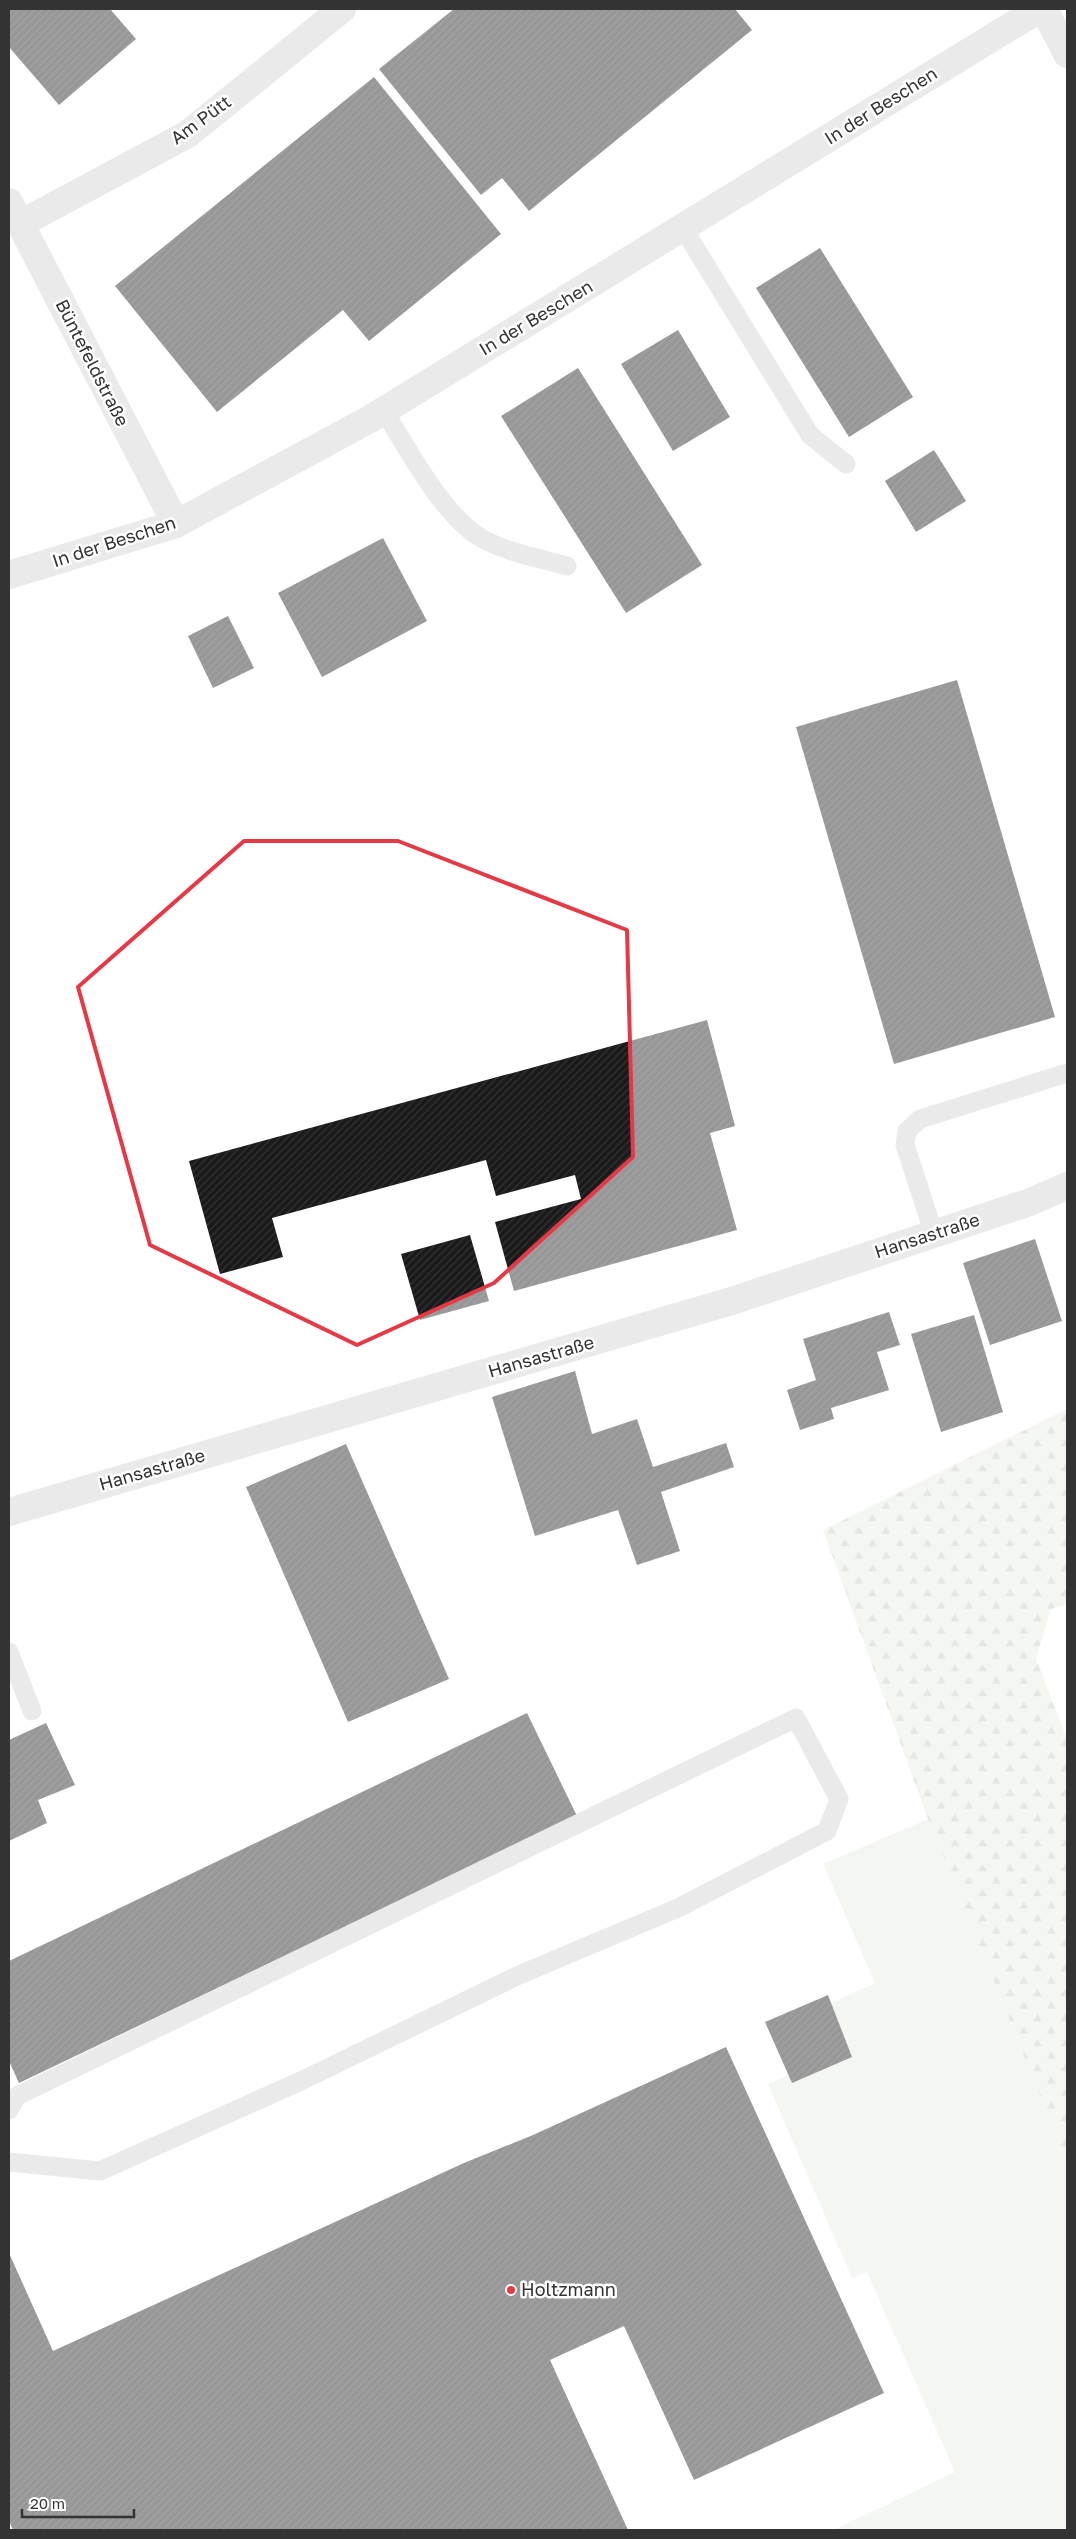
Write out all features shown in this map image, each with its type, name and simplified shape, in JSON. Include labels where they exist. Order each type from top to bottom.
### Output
[{"type":"street","name":"Am Pütt","points":[[14,213],[188,134],[342,9]]},
{"type":"street","name":"In der Beschen","points":[[9,575],[176,524],[384,411],[1039,9]]},
{"type":"street","points":[[1044,9],[1067,54]]},
{"type":"street","name":"Büntefeldstraße","points":[[14,213],[176,524]]},
{"type":"street","name":"Hansastraße","points":[[10,1507],[735,1300],[1030,1202],[1067,1186]]},
{"type":"lane","points":[[683,228],[810,435],[846,464]]},
{"type":"lane","points":[[384,411],[444,503],[474,532],[492,543],[567,566]]},
{"type":"lane","points":[[934,1234],[905,1145],[908,1131],[920,1119],[1067,1073]]},
{"type":"lane","points":[[9,1652],[32,1711]]},
{"type":"lane","points":[[9,2110],[17,2096],[796,1718],[839,1799],[827,1831],[678,1908],[519,1975],[303,2080],[100,2171],[9,2162]]},
{"type":"highlighted area","points":[[244,841],[398,841],[627,930],[633,1157],[494,1283],[357,1345],[150,1245],[78,987]]},
{"type":"green space","points":[[1067,1409],[1067,1604],[1051,1609],[1036,1659],[1067,1739],[1067,2162],[928,1819],[823,1530]]},
{"type":"green space","points":[[928,1819],[1067,2162],[1067,2530],[834,2530],[955,2472],[867,2272],[852,2278],[768,2084],[846,2049],[827,2005],[875,1983],[823,1864]]},
{"type":"building","points":[[9,9],[110,9],[136,39],[59,105],[9,47]]},
{"type":"building","points":[[454,9],[735,9],[752,30],[529,211],[502,178],[481,195],[379,69]]},
{"type":"building","points":[[374,77],[501,234],[369,341],[343,310],[217,412],[115,286]]},
{"type":"building","points":[[820,248],[913,397],[849,437],[756,288]]},
{"type":"building","points":[[678,330],[730,417],[673,451],[621,364]]},
{"type":"building","points":[[578,368],[702,565],[626,613],[501,416]]},
{"type":"building","points":[[934,450],[966,501],[916,532],[885,481]]},
{"type":"building","points":[[383,538],[427,621],[322,677],[278,593]]},
{"type":"building","points":[[228,616],[254,668],[213,688],[188,636]]},
{"type":"building","points":[[957,680],[1055,1017],[894,1064],[796,727]]},
{"type":"building","points":[[707,1020],[735,1126],[710,1133],[737,1230],[514,1291],[495,1222],[581,1199],[575,1175],[496,1196],[486,1160],[272,1218],[283,1257],[220,1274],[189,1161]]},
{"type":"building","points":[[470,1235],[489,1301],[420,1320],[401,1254]]},
{"type":"building","points":[[1035,1239],[1062,1321],[990,1345],[963,1263]]},
{"type":"building","points":[[889,1312],[900,1345],[877,1352],[889,1390],[831,1408],[834,1419],[800,1430],[787,1390],[816,1380],[803,1339]]},
{"type":"building","points":[[974,1315],[1003,1412],[941,1432],[911,1334]]},
{"type":"building","points":[[575,1371],[592,1434],[637,1419],[653,1467],[726,1443],[734,1467],[661,1492],[680,1551],[637,1565],[618,1510],[535,1536],[492,1397]]},
{"type":"building","points":[[346,1444],[449,1679],[348,1722],[246,1487]]},
{"type":"building","points":[[527,1713],[577,1816],[19,2083],[9,2061],[9,1961]]},
{"type":"building","points":[[46,1723],[75,1785],[38,1800],[47,1823],[9,1841],[9,1740]]},
{"type":"building","points":[[828,1995],[852,2057],[792,2083],[765,2022]]},
{"type":"building","name":"Holtzmann","points":[[726,2047],[884,2393],[694,2480],[624,2326],[550,2360],[628,2530],[13,2530],[9,2521],[9,2253],[53,2351],[464,2163],[533,2135]]},
{"type":"place","name":"Holtzmann","points":[[511,2290]]}]
